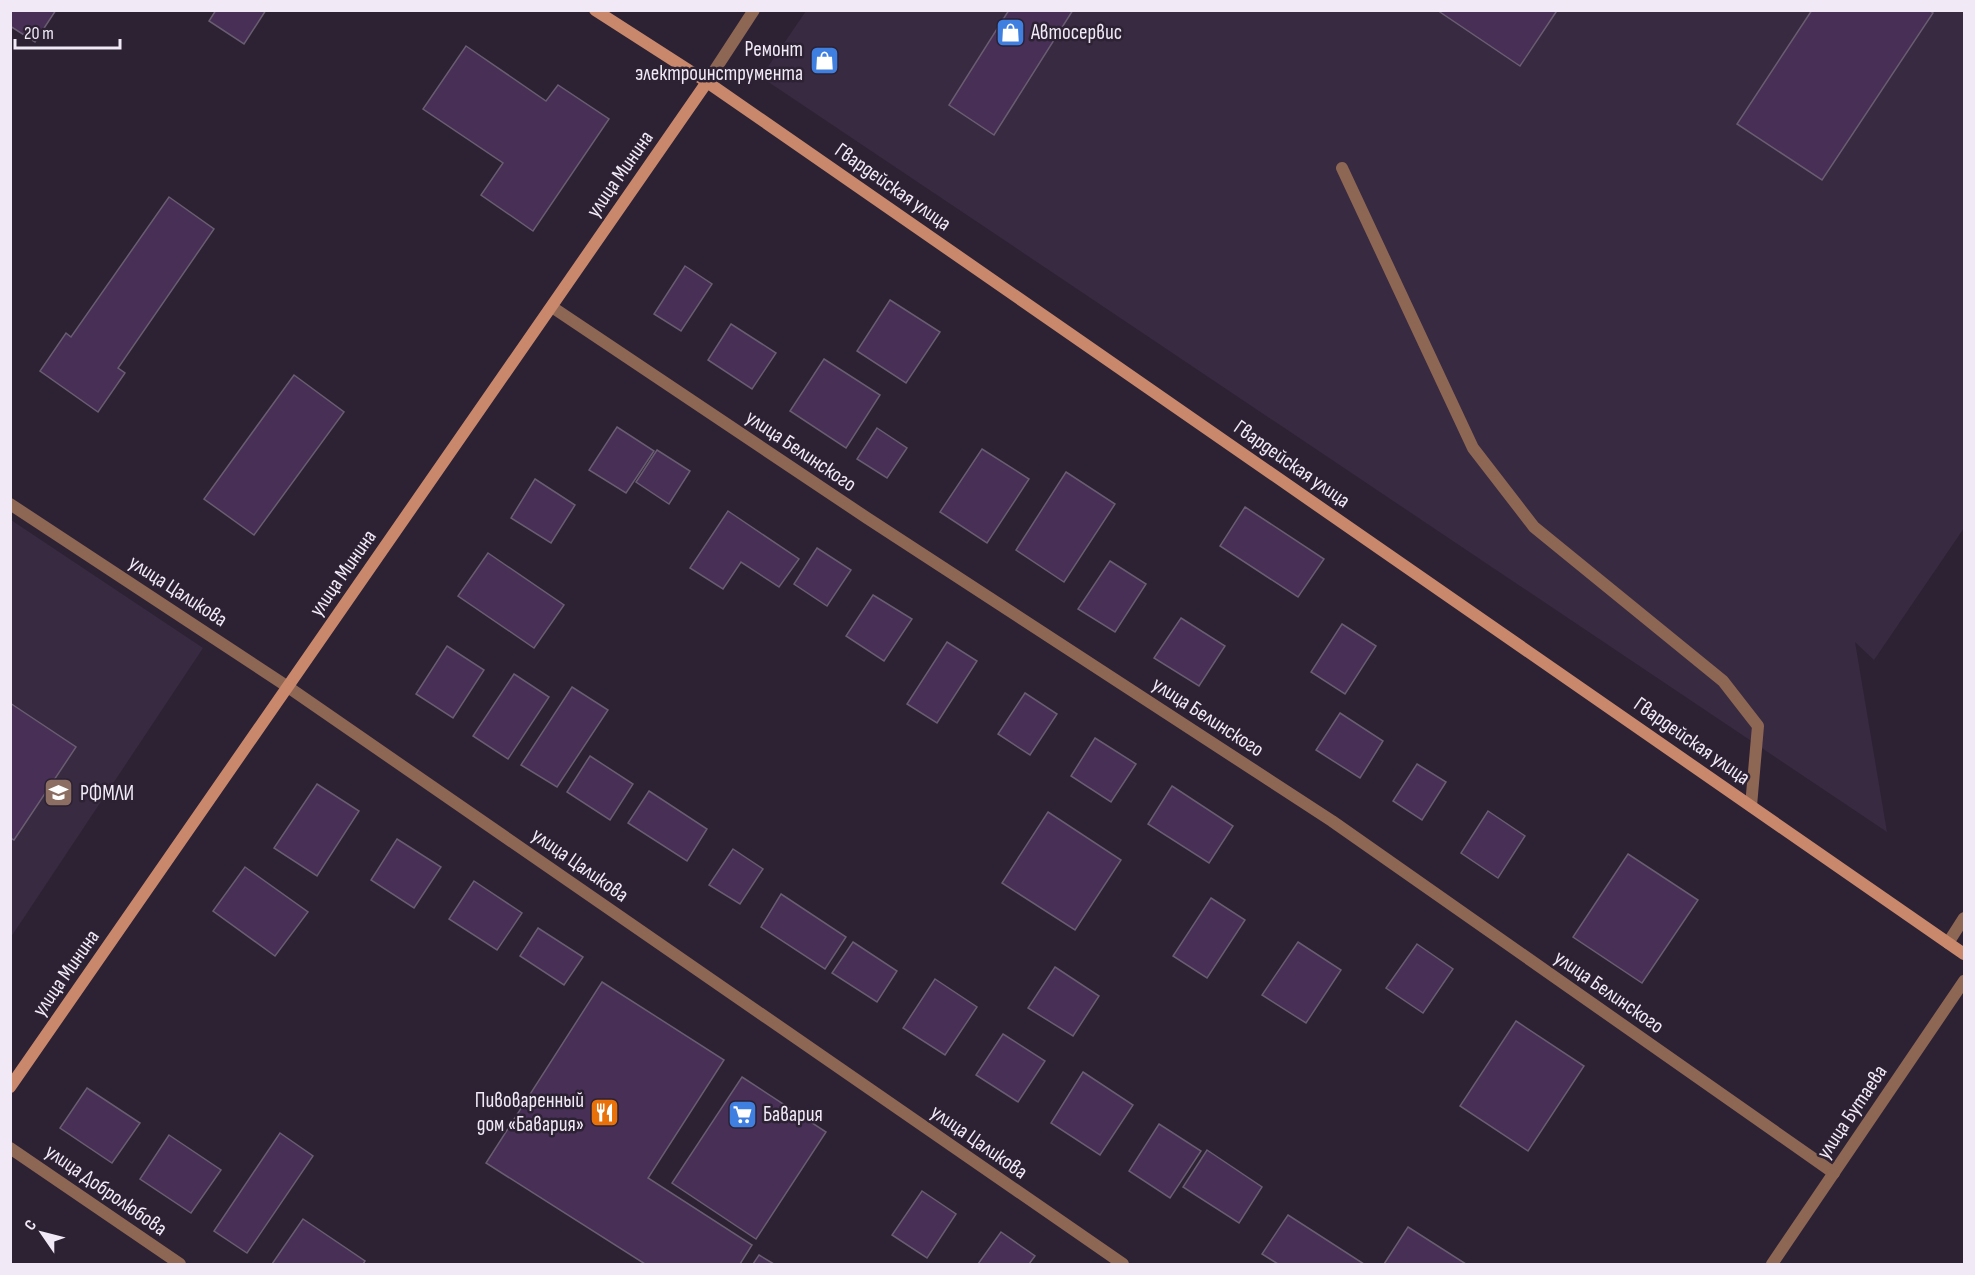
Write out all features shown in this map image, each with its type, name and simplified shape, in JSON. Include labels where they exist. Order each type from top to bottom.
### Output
[{"type":"street","name":"Гвардейская улица","points":[[595,10],[707,82],[1965,954]]},
{"type":"street","points":[[707,82],[754,10]]},
{"type":"street","name":"улица Минина","points":[[10,1087],[707,82]]},
{"type":"street","points":[[1342,168],[1473,448],[1534,527],[1723,681],[1758,726],[1751,806]]},
{"type":"street","name":"улица Белинского","points":[[552,307],[867,518],[1332,821],[1834,1173]]},
{"type":"street","name":"улица Цаликова","points":[[10,504],[288,687],[1123,1264]]},
{"type":"street","points":[[1948,943],[1965,918]]},
{"type":"street","name":"улица Бутаева","points":[[1772,1264],[1965,981]]},
{"type":"street","name":"улица Добролюбова","points":[[10,1148],[180,1264]]},
{"type":"shaded area","points":[[806,11],[1964,11],[1964,528],[1874,660],[1855,642],[1887,832],[761,77]]},
{"type":"shaded area","name":"РФМЛИ","points":[[11,520],[203,648],[11,937]]},
{"type":"building","points":[[10,10],[56,10],[35,42],[10,26]]},
{"type":"building","points":[[216,10],[266,10],[244,44],[209,21]]},
{"type":"building","points":[[1009,10],[1073,10],[994,135],[949,105]]},
{"type":"building","points":[[1437,10],[1554,10],[1556,12],[1520,66]]},
{"type":"building","points":[[1812,10],[1929,10],[1933,13],[1822,180],[1737,124]]},
{"type":"building","points":[[466,46],[546,101],[558,85],[609,119],[533,231],[481,195],[503,163],[423,109]]},
{"type":"building","points":[[169,197],[214,229],[118,368],[125,373],[98,412],[40,371],[66,333],[71,337]]},
{"type":"building","points":[[685,266],[712,284],[681,331],[654,314]]},
{"type":"building","points":[[890,300],[940,332],[906,383],[857,351]]},
{"type":"building","points":[[731,324],[776,353],[752,389],[708,360]]},
{"type":"building","points":[[824,359],[880,395],[846,448],[790,411]]},
{"type":"building","points":[[294,375],[344,412],[254,535],[204,499]]},
{"type":"building","points":[[617,427],[654,451],[626,493],[589,470]]},
{"type":"building","points":[[877,428],[907,448],[887,478],[857,459]]},
{"type":"building","points":[[982,449],[1029,479],[987,543],[940,512]]},
{"type":"building","points":[[657,450],[690,471],[669,504],[636,482]]},
{"type":"building","points":[[1066,472],[1115,504],[1064,582],[1016,550]]},
{"type":"building","points":[[535,479],[575,505],[551,543],[511,518]]},
{"type":"building","points":[[1245,507],[1324,559],[1298,597],[1220,546]]},
{"type":"building","points":[[728,511],[799,559],[779,587],[741,562],[723,589],[690,568]]},
{"type":"building","points":[[817,548],[851,570],[827,606],[794,584]]},
{"type":"building","points":[[488,553],[564,605],[534,648],[458,596]]},
{"type":"building","points":[[1110,561],[1146,584],[1115,632],[1078,609]]},
{"type":"building","points":[[873,595],[912,619],[884,661],[846,636]]},
{"type":"building","points":[[1181,618],[1225,646],[1199,686],[1154,658]]},
{"type":"building","points":[[1342,624],[1376,646],[1345,694],[1311,672]]},
{"type":"building","points":[[947,642],[977,661],[937,723],[907,704]]},
{"type":"building","points":[[447,646],[484,670],[453,718],[416,694]]},
{"type":"building","points":[[514,674],[549,697],[508,759],[473,736]]},
{"type":"building","points":[[572,687],[608,710],[557,787],[521,765]]},
{"type":"building","points":[[1025,693],[1057,714],[1030,755],[998,734]]},
{"type":"building","points":[[10,703],[76,747],[14,840],[10,838]]},
{"type":"building","points":[[1340,713],[1383,741],[1360,778],[1316,750]]},
{"type":"building","points":[[1095,738],[1136,764],[1111,802],[1071,776]]},
{"type":"building","points":[[590,756],[633,784],[610,820],[567,792]]},
{"type":"building","points":[[1417,764],[1446,782],[1422,820],[1393,801]]},
{"type":"building","points":[[317,784],[359,811],[317,876],[274,848]]},
{"type":"building","points":[[1172,786],[1233,826],[1209,863],[1148,824]]},
{"type":"building","points":[[649,791],[707,829],[687,861],[628,823]]},
{"type":"building","points":[[1488,811],[1525,836],[1498,878],[1461,853]]},
{"type":"building","points":[[1048,812],[1121,860],[1075,930],[1002,883]]},
{"type":"building","points":[[397,839],[441,867],[414,908],[371,880]]},
{"type":"building","points":[[733,849],[763,869],[740,904],[709,885]]},
{"type":"building","points":[[1628,854],[1698,900],[1642,983],[1573,937]]},
{"type":"building","points":[[245,867],[308,912],[275,956],[213,911]]},
{"type":"building","points":[[474,881],[522,913],[497,950],[449,919]]},
{"type":"building","points":[[781,894],[846,937],[825,969],[761,927]]},
{"type":"building","points":[[1211,898],[1245,920],[1207,978],[1173,956]]},
{"type":"building","points":[[538,928],[583,957],[564,985],[520,956]]},
{"type":"building","points":[[853,942],[897,971],[877,1002],[832,973]]},
{"type":"building","points":[[1298,942],[1341,970],[1306,1023],[1262,995]]},
{"type":"building","points":[[1417,944],[1453,969],[1423,1013],[1386,988]]},
{"type":"building","points":[[1055,967],[1099,996],[1073,1036],[1028,1008]]},
{"type":"building","points":[[935,979],[977,1007],[945,1055],[903,1028]]},
{"type":"building","name":"Пивоваренный дом «Бавария»","points":[[602,982],[724,1060],[648,1178],[752,1245],[740,1264],[645,1264],[486,1163]]},
{"type":"building","points":[[1516,1021],[1584,1066],[1528,1151],[1460,1106]]},
{"type":"building","points":[[1003,1034],[1045,1061],[1018,1102],[976,1075]]},
{"type":"building","points":[[1083,1072],[1133,1105],[1100,1155],[1051,1123]]},
{"type":"building","points":[[742,1077],[826,1132],[756,1239],[672,1183]]},
{"type":"building","points":[[87,1088],[140,1123],[112,1163],[60,1128]]},
{"type":"building","points":[[1159,1124],[1201,1151],[1170,1198],[1129,1171]]},
{"type":"building","points":[[280,1133],[313,1156],[247,1253],[214,1231]]},
{"type":"building","points":[[169,1135],[221,1170],[191,1213],[140,1179]]},
{"type":"building","points":[[1207,1150],[1262,1187],[1239,1223],[1183,1187]]},
{"type":"building","points":[[922,1191],[956,1214],[927,1258],[892,1235]]},
{"type":"building","points":[[1288,1215],[1364,1264],[1278,1264],[1262,1254]]},
{"type":"building","points":[[303,1219],[365,1261],[363,1264],[272,1264]]},
{"type":"building","points":[[1408,1227],[1466,1264],[1384,1264]]},
{"type":"building","points":[[1001,1232],[1035,1256],[1029,1264],[978,1264]]},
{"type":"building","points":[[759,1255],[774,1264],[753,1264]]},
{"type":"place","name":"Автосервис","points":[[1010,32]]},
{"type":"place","name":"Ремонт электроинструмента","points":[[824,61]]},
{"type":"place","name":"РФМЛИ","points":[[59,793]]},
{"type":"place","name":"Пивоваренный дом «Бавария»","points":[[605,1112]]},
{"type":"place","name":"Бавария","points":[[742,1114]]}]
